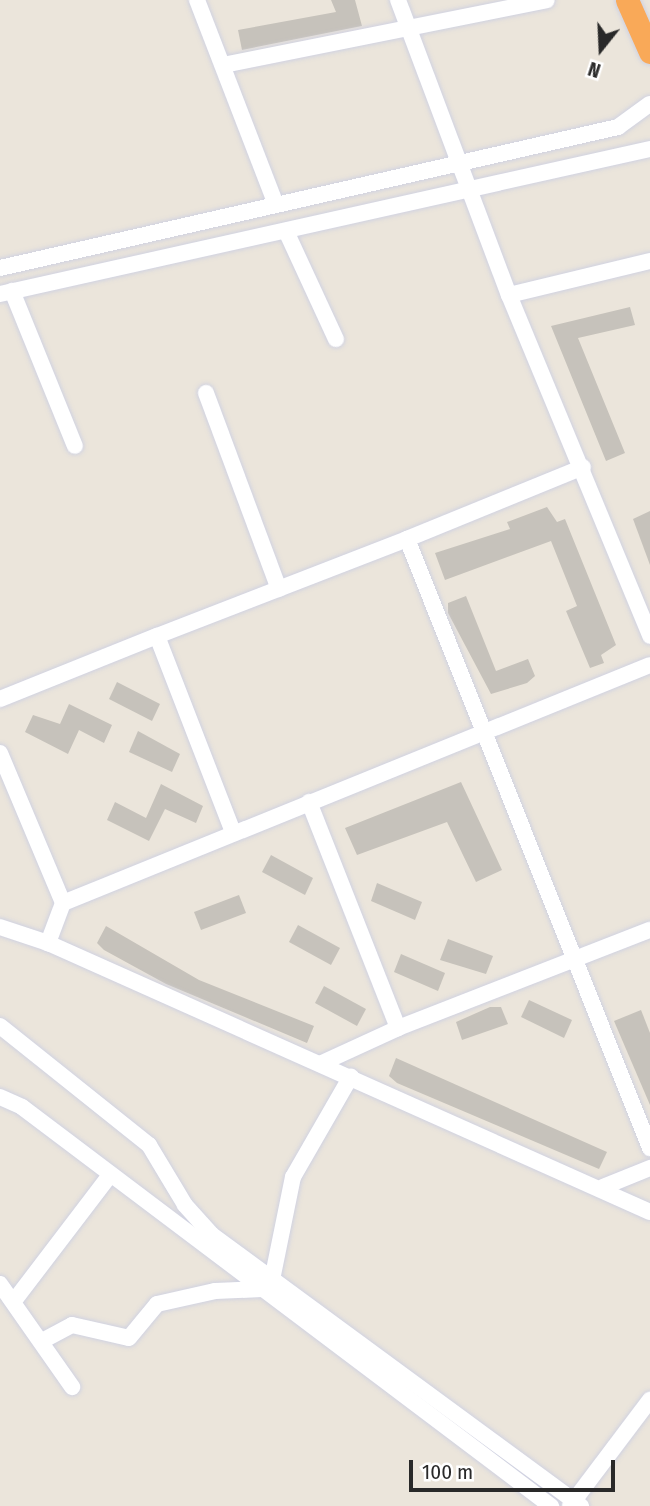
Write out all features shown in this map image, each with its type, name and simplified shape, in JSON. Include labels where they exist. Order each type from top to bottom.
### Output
[{"type":"highway","points":[[627,0],[650,52]]},
{"type":"street","points":[[197,0],[275,202]]},
{"type":"street","points":[[398,0],[472,187],[509,295],[583,467],[650,636]]},
{"type":"street","points":[[223,65],[410,32],[547,0]]},
{"type":"street","points":[[1,265],[618,127],[650,104]]},
{"type":"street","points":[[75,446],[6,292],[286,232],[472,187],[650,149]]},
{"type":"street","points":[[286,232],[336,339]]},
{"type":"street","points":[[509,295],[650,261]]},
{"type":"street","points":[[206,393],[279,589]]},
{"type":"street","points":[[0,699],[583,467]]},
{"type":"street","points":[[407,539],[488,731],[650,1148]]},
{"type":"street","points":[[158,636],[233,832]]},
{"type":"street","points":[[63,903],[650,665]]},
{"type":"street","points":[[0,753],[63,903],[48,943]]},
{"type":"street","points":[[309,802],[398,1028]]},
{"type":"street","points":[[0,927],[48,943],[322,1063],[603,1187],[650,1212]]},
{"type":"street","points":[[322,1063],[398,1028],[650,930]]},
{"type":"street","points":[[0,1026],[149,1145],[198,1221],[267,1284],[551,1506]]},
{"type":"street","points":[[267,1284],[293,1177],[351,1076]]},
{"type":"street","points":[[0,1097],[575,1504],[650,1400]]},
{"type":"street","points":[[603,1187],[650,1168]]},
{"type":"street","points":[[14,1301],[110,1175]]},
{"type":"street","points":[[0,1284],[72,1387]]},
{"type":"street","points":[[42,1341],[72,1325],[129,1338],[157,1304],[215,1291],[267,1284]]},
{"type":"building","points":[[331,0],[355,0],[362,26],[242,50],[238,30],[336,12]]},
{"type":"building","points":[[630,307],[635,325],[578,338],[625,453],[606,461],[551,326]]},
{"type":"building","points":[[547,507],[557,522],[565,519],[616,645],[601,655],[604,663],[590,668],[566,611],[577,606],[551,541],[445,580],[435,553],[510,529],[507,522]]},
{"type":"building","points":[[650,511],[650,565],[633,519]]},
{"type":"building","points":[[466,596],[496,671],[528,659],[535,676],[527,683],[491,694],[448,613],[448,603]]},
{"type":"building","points":[[117,682],[160,704],[152,721],[109,699]]},
{"type":"building","points":[[69,704],[112,725],[104,743],[79,730],[68,754],[25,732],[33,715],[60,724]]},
{"type":"building","points":[[138,731],[180,754],[172,772],[129,752]]},
{"type":"building","points":[[461,782],[502,870],[476,882],[447,822],[357,855],[345,828]]},
{"type":"building","points":[[161,784],[203,806],[196,823],[165,809],[149,841],[107,820],[115,802],[146,818]]},
{"type":"building","points":[[271,855],[313,878],[305,895],[262,872]]},
{"type":"building","points":[[377,883],[422,902],[415,920],[371,901]]},
{"type":"building","points":[[239,895],[246,913],[201,930],[194,912]]},
{"type":"building","points":[[298,925],[340,948],[331,965],[289,942]]},
{"type":"building","points":[[106,926],[199,980],[314,1026],[307,1043],[166,984],[104,950],[97,943]]},
{"type":"building","points":[[448,939],[493,956],[486,974],[440,960]]},
{"type":"building","points":[[401,954],[445,973],[438,991],[394,972]]},
{"type":"building","points":[[324,986],[366,1009],[357,1026],[315,1003]]},
{"type":"building","points":[[529,1000],[572,1020],[564,1038],[521,1017]]},
{"type":"building","points":[[490,1007],[501,1007],[508,1024],[462,1040],[456,1022]]},
{"type":"building","points":[[641,1010],[650,1033],[650,1105],[614,1021]]},
{"type":"building","points":[[396,1058],[607,1152],[599,1169],[397,1083],[389,1076]]}]
